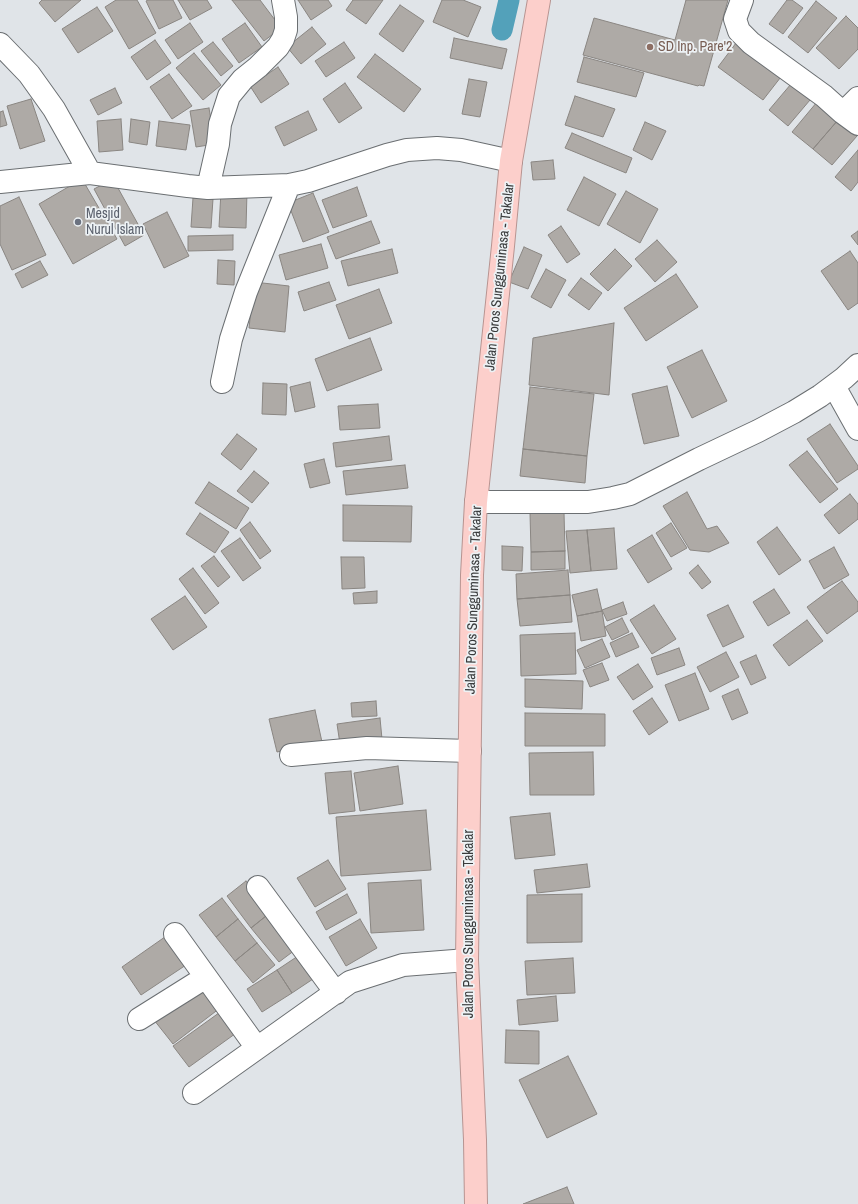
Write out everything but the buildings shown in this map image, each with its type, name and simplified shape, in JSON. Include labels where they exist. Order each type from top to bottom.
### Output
[{"type":"highway","name":"Jalan Poros Sungguminasa - Takalar","points":[[476,1204],[475,1140],[467,960],[472,575],[476,502],[511,161],[539,0]]},
{"type":"street","points":[[208,188],[218,144],[220,124],[229,96],[243,79],[258,67],[283,39],[286,30],[286,17],[283,0]]},
{"type":"street","points":[[742,0],[735,19],[739,31],[751,43],[824,96],[853,112]]},
{"type":"street","points":[[0,44],[29,74],[54,109],[90,173]]},
{"type":"street","points":[[0,182],[90,173],[208,188],[289,185],[308,181],[380,157],[408,150],[437,148],[461,150],[511,161]]},
{"type":"street","points":[[222,382],[231,339],[246,292],[289,185]]},
{"type":"street","points":[[476,502],[588,502],[630,494],[794,412],[834,386],[858,365]]},
{"type":"street","points":[[834,386],[858,429]]},
{"type":"street","points":[[291,755],[367,748],[470,750]]},
{"type":"street","points":[[258,887],[336,993]]},
{"type":"street","points":[[175,934],[257,1048]]},
{"type":"street","points":[[194,1093],[350,982],[403,965],[467,960]]},
{"type":"street","points":[[139,1019],[206,977]]},
{"type":"waterway","points":[[502,30],[509,0]]},
{"type":"place","name":"SD Inp. Pare'2","points":[[650,47]]},
{"type":"place","name":"Mesjid Nurul Islam","points":[[78,222]]}]
